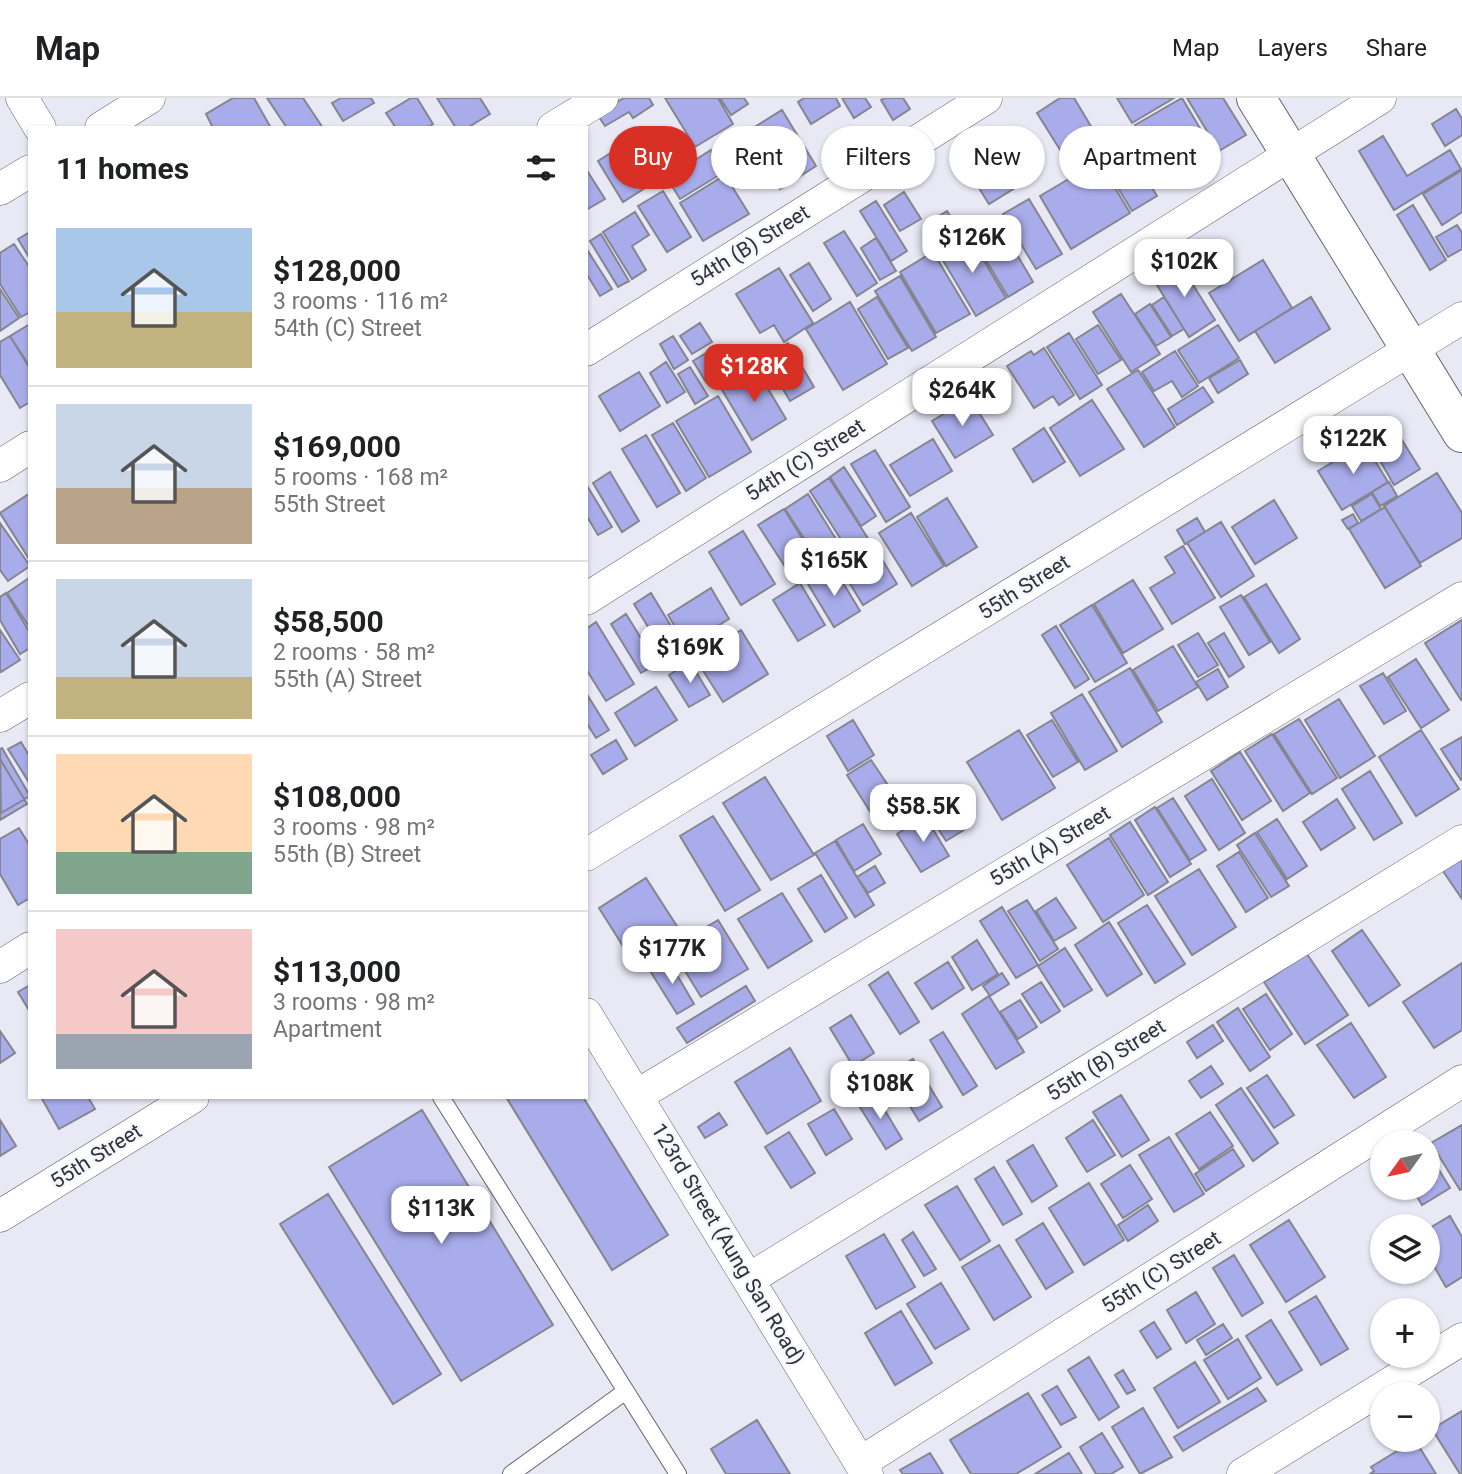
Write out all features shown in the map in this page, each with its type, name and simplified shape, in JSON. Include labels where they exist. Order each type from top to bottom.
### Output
[{"type":"street","points":[[22,98],[39,126]]},
{"type":"street","points":[[104,126],[149,98]]},
{"type":"street","points":[[556,126],[602,98]]},
{"type":"street","name":"54th (B) Street","points":[[588,349],[986,98]]},
{"type":"street","points":[[1256,98],[1462,433]]},
{"type":"street","name":"54th (C) Street","points":[[588,597],[1380,98]]},
{"type":"street","points":[[0,189],[28,173]]},
{"type":"street","name":"55th Street","points":[[588,854],[1462,318]]},
{"type":"street","points":[[0,466],[28,448]]},
{"type":"street","name":"55th (A) Street","points":[[638,1095],[1462,598]]},
{"type":"street","points":[[0,716],[28,699]]},
{"type":"street","name":"55th (B) Street","points":[[749,1279],[1462,841]]},
{"type":"street","points":[[0,967],[28,949]]},
{"type":"street","name":"123rd Street (Aung San Road)","points":[[588,1017],[864,1469]]},
{"type":"street","name":"55th (C) Street","points":[[864,1469],[1462,1081]]},
{"type":"street","name":"55th Street","points":[[0,1216],[190,1099]]},
{"type":"street","points":[[1243,1474],[1462,1339]]},
{"type":"lane","points":[[442,1099],[678,1474]]},
{"type":"lane","points":[[511,1474],[626,1391]]},
{"type":"building","points":[[233,98],[254,98],[270,126],[212,126],[206,114]]},
{"type":"building","points":[[267,98],[303,98],[322,126],[286,126]]},
{"type":"building","points":[[341,98],[371,98],[374,103],[343,121],[332,103]]},
{"type":"building","points":[[411,98],[417,98],[433,124],[395,126],[386,113]]},
{"type":"building","points":[[437,98],[480,98],[490,114],[470,126],[455,126]]},
{"type":"building","points":[[624,98],[649,98],[653,105],[633,118],[629,112],[605,126],[597,114]]},
{"type":"building","points":[[665,98],[718,98],[733,124],[711,126],[711,137],[697,146],[697,126],[682,126]]},
{"type":"building","points":[[720,98],[744,98],[748,104],[731,115]]},
{"type":"building","points":[[804,98],[836,98],[840,106],[811,124],[798,102]]},
{"type":"building","points":[[842,98],[865,98],[871,107],[854,118]]},
{"type":"building","points":[[903,98],[910,109],[893,120],[881,100]]},
{"type":"building","points":[[1060,98],[1074,98],[1091,126],[1059,126],[1059,148],[1037,113]]},
{"type":"building","points":[[1117,98],[1174,98],[1132,123]]},
{"type":"building","points":[[1182,98],[1199,126],[1136,126]]},
{"type":"building","points":[[1187,98],[1223,98],[1246,135],[1221,150],[1221,126],[1204,126]]},
{"type":"building","points":[[1456,109],[1462,119],[1462,135],[1445,146],[1432,124]]},
{"type":"building","points":[[782,110],[792,126],[756,126]]},
{"type":"building","points":[[1383,136],[1407,176],[1450,150],[1461,169],[1394,210],[1359,151]]},
{"type":"building","points":[[711,150],[711,180],[697,189],[697,159]]},
{"type":"building","points":[[807,151],[816,166],[807,172]]},
{"type":"building","points":[[609,154],[609,179],[598,161]]},
{"type":"building","points":[[1462,170],[1462,212],[1442,225],[1423,194]]},
{"type":"building","points":[[588,172],[605,199],[588,209]]},
{"type":"building","points":[[711,184],[711,189],[734,189],[749,214],[703,241],[680,203]]},
{"type":"building","points":[[1059,185],[1059,189],[1116,189],[1130,213],[1071,249],[1040,196]]},
{"type":"building","points":[[615,189],[644,189],[623,202]]},
{"type":"building","points":[[674,189],[696,189],[680,199]]},
{"type":"building","points":[[980,189],[1013,189],[989,204]]},
{"type":"building","points":[[1119,189],[1153,189],[1157,196],[1132,211]]},
{"type":"building","points":[[663,191],[691,237],[667,252],[638,206]]},
{"type":"building","points":[[904,192],[921,219],[900,231],[884,205]]},
{"type":"building","points":[[1029,199],[1062,254],[1036,269],[1003,214]]},
{"type":"building","points":[[876,201],[907,251],[891,261],[860,211]]},
{"type":"building","points":[[1413,205],[1446,260],[1430,270],[1397,215]]},
{"type":"building","points":[[947,211],[961,233],[941,246],[927,223]]},
{"type":"building","points":[[635,212],[649,235],[632,246],[646,270],[632,279],[603,232]]},
{"type":"building","points":[[998,222],[1033,282],[1008,297],[972,237]]},
{"type":"building","points":[[1457,225],[1462,233],[1462,249],[1448,257],[1436,237]]},
{"type":"building","points":[[844,231],[877,283],[857,296],[824,243]]},
{"type":"building","points":[[28,233],[28,256],[18,239]]},
{"type":"building","points":[[601,234],[629,281],[618,287],[590,241]]},
{"type":"building","points":[[968,234],[1006,298],[976,316],[938,252]]},
{"type":"building","points":[[876,238],[896,271],[880,280],[861,248]]},
{"type":"building","points":[[14,244],[28,265],[28,313],[21,317],[0,284],[0,253]]},
{"type":"building","points":[[588,251],[612,289],[600,296],[588,276]]},
{"type":"building","points":[[933,252],[970,314],[936,333],[900,272]]},
{"type":"building","points":[[1263,260],[1292,308],[1239,341],[1209,293]]},
{"type":"building","points":[[1178,261],[1215,320],[1189,337],[1152,277]]},
{"type":"building","points":[[809,263],[831,299],[813,311],[790,275]]},
{"type":"building","points":[[779,268],[813,323],[784,342],[774,325],[760,333],[736,294]]},
{"type":"building","points":[[900,276],[936,337],[912,351],[875,291]]},
{"type":"building","points":[[0,289],[19,318],[0,331]]},
{"type":"building","points":[[1121,294],[1160,354],[1131,372],[1093,312]]},
{"type":"building","points":[[877,297],[908,348],[888,359],[858,309]]},
{"type":"building","points":[[1164,297],[1184,329],[1172,336],[1152,305]]},
{"type":"building","points":[[1311,297],[1330,329],[1275,363],[1255,331]]},
{"type":"building","points":[[850,302],[887,364],[843,390],[806,329]]},
{"type":"building","points":[[1150,304],[1171,337],[1156,346],[1135,314]]},
{"type":"building","points":[[700,323],[712,342],[692,354],[680,336]]},
{"type":"building","points":[[28,325],[28,364],[10,336]]},
{"type":"building","points":[[1098,325],[1121,360],[1098,374],[1076,339]]},
{"type":"building","points":[[1218,325],[1239,358],[1199,383],[1178,350]]},
{"type":"building","points":[[1069,333],[1102,385],[1080,399],[1047,347]]},
{"type":"building","points":[[10,336],[28,366],[28,403],[20,408],[0,375],[0,342]]},
{"type":"building","points":[[673,336],[688,360],[674,369],[660,344]]},
{"type":"building","points":[[788,343],[814,387],[790,401],[764,357]]},
{"type":"building","points":[[719,345],[732,365],[706,382],[693,361]]},
{"type":"building","points":[[1044,348],[1074,395],[1059,405],[1053,396],[1034,408],[1007,366],[1031,351],[1034,355]]},
{"type":"building","points":[[1175,351],[1198,386],[1182,397],[1172,381],[1154,391],[1142,372]]},
{"type":"building","points":[[1240,360],[1248,374],[1218,393],[1209,378]]},
{"type":"building","points":[[666,362],[685,392],[667,403],[650,373]]},
{"type":"building","points":[[690,367],[708,396],[695,404],[678,374]]},
{"type":"building","points":[[755,367],[786,419],[752,440],[721,388]]},
{"type":"building","points":[[1138,370],[1175,427],[1144,447],[1107,389]]},
{"type":"building","points":[[639,372],[660,406],[620,431],[599,396]]},
{"type":"building","points":[[1203,387],[1213,402],[1177,425],[1168,409]]},
{"type":"building","points":[[718,396],[751,452],[709,477],[676,421]]},
{"type":"building","points":[[970,398],[993,435],[955,458],[932,421]]},
{"type":"building","points":[[1092,400],[1124,449],[1080,476],[1050,428]]},
{"type":"building","points":[[673,423],[706,478],[686,491],[652,435]]},
{"type":"building","points":[[1044,428],[1065,462],[1033,482],[1013,449]]},
{"type":"building","points":[[646,435],[680,493],[657,507],[622,449]]},
{"type":"building","points":[[1400,437],[1420,469],[1394,485],[1375,452]]},
{"type":"building","points":[[933,439],[952,471],[910,496],[890,465]]},
{"type":"building","points":[[1364,443],[1388,482],[1342,510],[1318,471]]},
{"type":"building","points":[[875,450],[910,507],[886,522],[851,464]]},
{"type":"building","points":[[844,467],[876,516],[861,526],[830,477]]},
{"type":"building","points":[[610,472],[639,521],[622,532],[593,483]]},
{"type":"building","points":[[1437,473],[1462,513],[1462,538],[1420,563],[1384,506]]},
{"type":"building","points":[[829,478],[869,540],[849,552],[810,491]]},
{"type":"building","points":[[1389,482],[1397,496],[1380,506],[1372,492]]},
{"type":"building","points":[[588,487],[612,527],[598,535],[588,518]]},
{"type":"building","points":[[28,494],[28,557],[0,513]]},
{"type":"building","points":[[808,494],[842,549],[820,563],[785,509]]},
{"type":"building","points":[[1372,494],[1381,509],[1361,521],[1352,506]]},
{"type":"building","points":[[947,498],[977,547],[946,566],[917,517]]},
{"type":"building","points":[[1274,500],[1297,538],[1255,564],[1232,527]]},
{"type":"building","points":[[1385,507],[1421,566],[1385,588],[1349,529]]},
{"type":"building","points":[[784,509],[818,564],[793,579],[758,525]]},
{"type":"building","points":[[911,513],[944,566],[912,586],[879,533]]},
{"type":"building","points":[[1353,514],[1358,523],[1348,529],[1342,520]]},
{"type":"building","points":[[1197,518],[1205,532],[1185,544],[1177,530]]},
{"type":"building","points":[[1221,522],[1254,576],[1221,597],[1187,543]]},
{"type":"building","points":[[0,523],[28,563],[28,567],[8,581],[0,570]]},
{"type":"building","points":[[743,531],[775,584],[741,605],[709,552]]},
{"type":"building","points":[[872,543],[897,584],[863,605],[838,564]]},
{"type":"building","points":[[1183,546],[1215,598],[1172,624],[1150,588],[1175,573],[1165,557]]},
{"type":"building","points":[[834,568],[860,611],[834,627],[808,584]]},
{"type":"building","points":[[28,579],[28,625],[7,593]]},
{"type":"building","points":[[1133,580],[1163,629],[1123,653],[1094,604]]},
{"type":"building","points":[[800,583],[825,625],[798,641],[773,600]]},
{"type":"building","points":[[1266,584],[1300,639],[1279,653],[1244,597]]},
{"type":"building","points":[[711,588],[729,619],[686,645],[668,615]]},
{"type":"building","points":[[6,593],[28,630],[28,649],[20,654],[0,620],[0,597]]},
{"type":"building","points":[[651,593],[683,646],[666,656],[634,604]]},
{"type":"building","points":[[1241,595],[1270,642],[1249,655],[1220,607]]},
{"type":"building","points":[[1092,605],[1127,663],[1095,682],[1060,625]]},
{"type":"building","points":[[626,614],[657,664],[641,673],[611,624]]},
{"type":"building","points":[[1462,620],[1462,699],[1461,700],[1425,643]]},
{"type":"building","points":[[596,622],[634,684],[606,701],[588,672],[588,628]]},
{"type":"building","points":[[1056,626],[1089,679],[1075,688],[1042,635]]},
{"type":"building","points":[[0,630],[20,660],[1,672],[0,669]]},
{"type":"building","points":[[741,630],[768,674],[723,702],[695,658]]},
{"type":"building","points":[[1198,633],[1218,665],[1198,677],[1178,645]]},
{"type":"building","points":[[1224,633],[1244,667],[1229,677],[1208,643]]},
{"type":"building","points":[[1173,646],[1198,687],[1158,711],[1133,670]]},
{"type":"building","points":[[1416,659],[1449,710],[1421,728],[1388,677]]},
{"type":"building","points":[[690,662],[710,695],[689,707],[669,675]]},
{"type":"building","points":[[1130,668],[1162,722],[1122,747],[1089,692]]},
{"type":"building","points":[[1218,669],[1228,687],[1207,700],[1196,682]]},
{"type":"building","points":[[1383,673],[1406,711],[1384,724],[1360,686]]},
{"type":"building","points":[[656,687],[677,720],[635,746],[615,713]]},
{"type":"building","points":[[1082,694],[1117,751],[1085,770],[1051,713]]},
{"type":"building","points":[[588,696],[609,730],[596,738],[588,725]]},
{"type":"building","points":[[1339,699],[1375,756],[1340,778],[1305,720]]},
{"type":"building","points":[[1299,719],[1337,778],[1312,794],[1274,734]]},
{"type":"building","points":[[853,720],[874,755],[848,771],[827,736]]},
{"type":"building","points":[[1052,720],[1078,762],[1053,777],[1027,735]]},
{"type":"building","points":[[1019,730],[1055,788],[1002,820],[967,762]]},
{"type":"building","points":[[1421,730],[1459,789],[1416,816],[1379,757]]},
{"type":"building","points":[[1272,734],[1310,793],[1283,811],[1245,751]]},
{"type":"building","points":[[1462,737],[1462,780],[1461,780],[1441,749]]},
{"type":"building","points":[[616,740],[627,759],[603,774],[591,755]]},
{"type":"building","points":[[21,742],[28,754],[28,781],[8,749]]},
{"type":"building","points":[[2,748],[28,793],[28,797],[1,813]]},
{"type":"building","points":[[1240,752],[1271,801],[1242,820],[1211,771]]},
{"type":"building","points":[[0,759],[27,804],[0,820]]},
{"type":"building","points":[[871,760],[898,800],[873,816],[847,775]]},
{"type":"building","points":[[1370,771],[1402,823],[1374,840],[1342,789]]},
{"type":"building","points":[[765,777],[814,855],[771,880],[723,803]]},
{"type":"building","points":[[1212,779],[1245,833],[1219,850],[1185,796]]},
{"type":"building","points":[[944,792],[967,828],[946,841],[923,805]]},
{"type":"building","points":[[914,794],[922,809],[896,825],[887,811]]},
{"type":"building","points":[[1173,798],[1206,850],[1190,860],[1157,808]]},
{"type":"building","points":[[1337,799],[1355,828],[1321,850],[1303,822]]},
{"type":"building","points":[[1155,807],[1191,864],[1170,877],[1135,820]]},
{"type":"building","points":[[713,816],[760,890],[725,911],[680,836]]},
{"type":"building","points":[[925,816],[949,856],[921,872],[897,834]]},
{"type":"building","points":[[1277,819],[1307,866],[1287,879],[1257,832]]},
{"type":"building","points":[[1130,822],[1168,882],[1148,895],[1110,835]]},
{"type":"building","points":[[863,824],[881,854],[854,871],[836,840]]},
{"type":"building","points":[[19,828],[28,843],[28,899],[18,905],[0,874],[0,839]]},
{"type":"building","points":[[1255,833],[1289,886],[1271,897],[1237,845]]},
{"type":"building","points":[[1109,838],[1144,895],[1103,922],[1067,865]]},
{"type":"building","points":[[835,841],[874,905],[855,917],[815,853]]},
{"type":"building","points":[[1239,852],[1268,898],[1246,912],[1217,866]]},
{"type":"building","points":[[1462,858],[1462,899],[1443,871]]},
{"type":"building","points":[[875,866],[885,883],[868,893],[857,877]]},
{"type":"building","points":[[1199,869],[1236,927],[1192,955],[1155,896]]},
{"type":"building","points":[[821,875],[847,918],[825,932],[798,889]]},
{"type":"building","points":[[646,878],[682,934],[635,965],[599,908]]},
{"type":"building","points":[[782,893],[812,941],[768,968],[738,919]]},
{"type":"building","points":[[1056,898],[1076,928],[1054,941],[1036,911]]},
{"type":"building","points":[[1027,900],[1058,949],[1040,961],[1008,911]]},
{"type":"building","points":[[1147,905],[1185,964],[1155,983],[1118,923]]},
{"type":"building","points":[[1002,907],[1038,965],[1016,978],[980,921]]},
{"type":"building","points":[[718,920],[748,969],[701,997],[671,948]]},
{"type":"building","points":[[1109,922],[1142,974],[1107,996],[1075,945]]},
{"type":"building","points":[[1362,930],[1400,985],[1369,1006],[1332,951]]},
{"type":"building","points":[[977,940],[998,974],[972,990],[952,957]]},
{"type":"building","points":[[1065,948],[1092,990],[1064,1007],[1038,966]]},
{"type":"building","points":[[1307,954],[1348,1015],[1305,1044],[1264,982]]},
{"type":"building","points":[[667,958],[694,1004],[677,1014],[649,969]]},
{"type":"building","points":[[948,962],[964,988],[932,1009],[915,983]]},
{"type":"building","points":[[1462,963],[1462,1030],[1434,1048],[1403,1002]]},
{"type":"building","points":[[888,972],[919,1022],[900,1034],[869,985]]},
{"type":"building","points":[[1002,973],[1009,984],[990,996],[983,986]]},
{"type":"building","points":[[1041,982],[1060,1011],[1041,1023],[1022,994]]},
{"type":"building","points":[[28,986],[28,1009],[18,992]]},
{"type":"building","points":[[746,986],[755,1001],[687,1043],[677,1028]]},
{"type":"building","points":[[1266,994],[1292,1034],[1270,1050],[1243,1009]]},
{"type":"building","points":[[989,996],[1024,1052],[996,1069],[962,1014]]},
{"type":"building","points":[[1020,1000],[1037,1027],[1018,1039],[1000,1012]]},
{"type":"building","points":[[1238,1008],[1270,1057],[1250,1071],[1217,1022]]},
{"type":"building","points":[[851,1015],[874,1053],[853,1066],[830,1028]]},
{"type":"building","points":[[1351,1023],[1386,1077],[1354,1098],[1317,1045]]},
{"type":"building","points":[[1213,1025],[1223,1041],[1197,1058],[1187,1042]]},
{"type":"building","points":[[0,1031],[15,1053],[0,1063]]},
{"type":"building","points":[[943,1032],[977,1086],[963,1095],[930,1040]]},
{"type":"building","points":[[790,1048],[821,1101],[767,1134],[735,1082]]},
{"type":"building","points":[[913,1059],[942,1107],[919,1121],[890,1073]]},
{"type":"building","points":[[1211,1066],[1223,1084],[1201,1098],[1189,1081]]},
{"type":"building","points":[[1267,1075],[1294,1115],[1274,1128],[1247,1088]]},
{"type":"building","points":[[1241,1088],[1278,1143],[1253,1161],[1216,1105]]},
{"type":"building","points":[[875,1094],[902,1139],[886,1149],[858,1104]]},
{"type":"building","points":[[1121,1095],[1149,1140],[1122,1157],[1093,1112]]},
{"type":"building","points":[[42,1099],[89,1099],[95,1109],[59,1129]]},
{"type":"building","points":[[507,1099],[584,1099],[668,1235],[612,1270]]},
{"type":"building","points":[[834,1109],[852,1139],[826,1155],[808,1124]]},
{"type":"building","points":[[422,1110],[553,1325],[461,1381],[329,1167]]},
{"type":"building","points":[[1210,1112],[1233,1146],[1199,1169],[1176,1134]]},
{"type":"building","points":[[719,1113],[727,1125],[705,1138],[698,1127]]},
{"type":"building","points":[[0,1120],[16,1146],[0,1156]]},
{"type":"building","points":[[1093,1120],[1115,1155],[1087,1172],[1066,1138]]},
{"type":"building","points":[[1462,1125],[1460,1190],[1440,1158],[1440,1138]]},
{"type":"building","points":[[789,1132],[815,1173],[791,1188],[765,1147]]},
{"type":"building","points":[[1169,1137],[1204,1194],[1174,1212],[1139,1155]]},
{"type":"building","points":[[1033,1145],[1057,1186],[1032,1202],[1007,1161]]},
{"type":"building","points":[[1233,1149],[1244,1166],[1206,1191],[1195,1174]]},
{"type":"building","points":[[1130,1165],[1152,1199],[1123,1218],[1101,1184]]},
{"type":"building","points":[[994,1167],[1022,1214],[1003,1225],[975,1179]]},
{"type":"building","points":[[1440,1172],[1450,1188],[1440,1194]]},
{"type":"building","points":[[1089,1183],[1124,1240],[1084,1265],[1049,1208]]},
{"type":"building","points":[[957,1186],[990,1241],[960,1260],[925,1205]]},
{"type":"building","points":[[328,1194],[441,1374],[393,1404],[280,1224]]},
{"type":"building","points":[[1148,1205],[1158,1221],[1128,1241],[1118,1225]]},
{"type":"building","points":[[1450,1216],[1462,1237],[1462,1277],[1446,1287],[1440,1277],[1440,1222]]},
{"type":"building","points":[[1289,1220],[1325,1277],[1286,1302],[1250,1245]]},
{"type":"building","points":[[1043,1223],[1073,1272],[1046,1289],[1016,1240]]},
{"type":"building","points":[[913,1232],[936,1269],[924,1276],[902,1240]]},
{"type":"building","points":[[884,1234],[915,1287],[876,1309],[846,1256]]},
{"type":"building","points":[[999,1245],[1031,1297],[994,1320],[962,1267]]},
{"type":"building","points":[[1234,1255],[1263,1303],[1242,1316],[1213,1268]]},
{"type":"building","points":[[941,1283],[969,1329],[935,1349],[907,1304]]},
{"type":"building","points":[[1196,1292],[1215,1324],[1186,1343],[1167,1310]]},
{"type":"building","points":[[1316,1296],[1348,1349],[1321,1365],[1289,1312]]},
{"type":"building","points":[[901,1311],[932,1363],[895,1385],[865,1333]]},
{"type":"building","points":[[1271,1320],[1302,1370],[1277,1385],[1246,1336]]},
{"type":"building","points":[[1154,1322],[1171,1349],[1157,1358],[1140,1331]]},
{"type":"building","points":[[1223,1324],[1232,1338],[1206,1355],[1197,1340]]},
{"type":"building","points":[[1238,1339],[1261,1378],[1228,1399],[1204,1360]]},
{"type":"building","points":[[1089,1357],[1119,1407],[1099,1420],[1068,1370]]},
{"type":"building","points":[[1195,1362],[1220,1402],[1178,1428],[1154,1388]]},
{"type":"building","points":[[1123,1370],[1135,1390],[1127,1394],[1115,1375]]},
{"type":"building","points":[[1057,1386],[1076,1417],[1061,1425],[1042,1395]]},
{"type":"building","points":[[1257,1388],[1266,1401],[1183,1451],[1174,1437]]},
{"type":"building","points":[[1028,1393],[1061,1447],[1016,1474],[971,1474],[950,1440]]},
{"type":"building","points":[[1143,1408],[1172,1457],[1140,1474],[1112,1427]]},
{"type":"building","points":[[1462,1411],[1462,1474],[1440,1442],[1440,1424]]},
{"type":"building","points":[[757,1420],[790,1474],[726,1474],[711,1449]]},
{"type":"building","points":[[1102,1433],[1123,1467],[1111,1474],[1096,1474],[1080,1447]]},
{"type":"building","points":[[1395,1452],[1422,1452],[1436,1474],[1370,1474],[1374,1471],[1371,1467]]},
{"type":"building","points":[[930,1453],[943,1474],[903,1474],[900,1470]]},
{"type":"building","points":[[1069,1453],[1082,1474],[1035,1474]]}]
